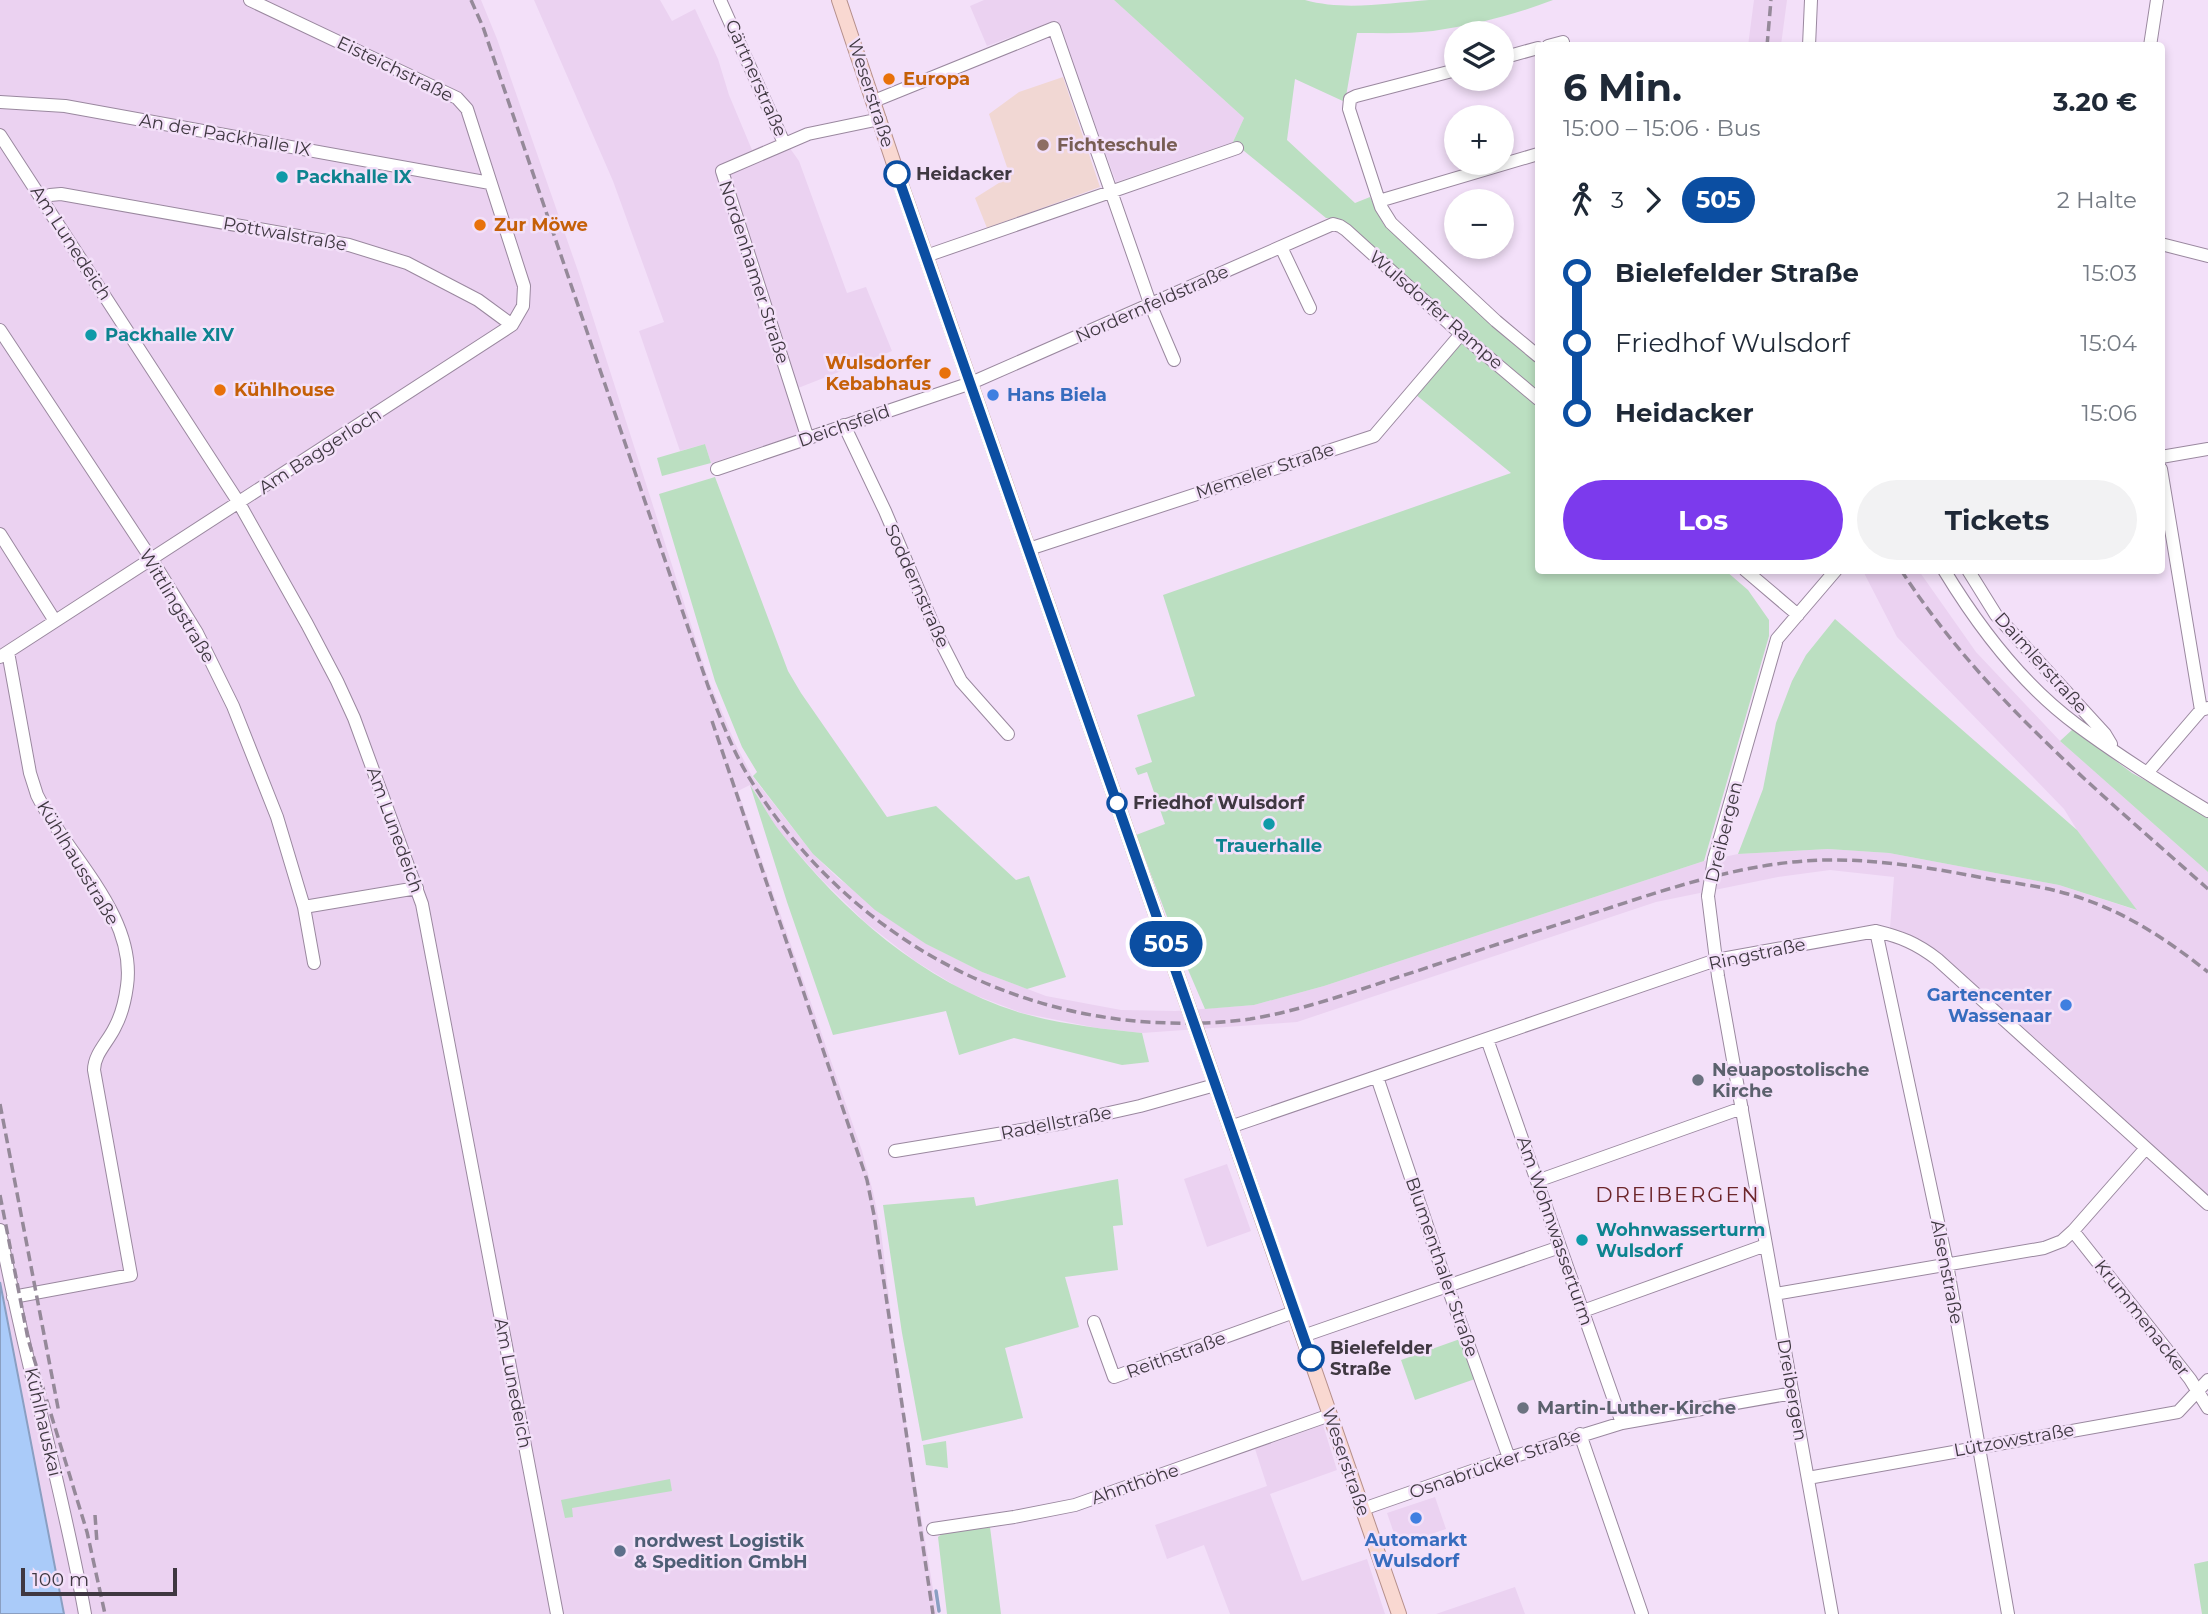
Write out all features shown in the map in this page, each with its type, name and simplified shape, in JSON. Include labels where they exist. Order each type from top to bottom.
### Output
[{"type":"main road","name":"Weserstraße","points":[[839,0],[1399,1614]]},
{"type":"street","name":"Eisteichstraße","points":[[250,0],[457,97],[467,109],[490,183]]},
{"type":"street","name":"Gärtnerstraße","points":[[720,0],[784,143],[808,134],[880,119]]},
{"type":"street","points":[[1809,42],[1811,0]]},
{"type":"street","points":[[2151,42],[2157,0]]},
{"type":"street","points":[[874,101],[1054,28],[1151,306],[1174,360]]},
{"type":"street","points":[[1514,55],[1535,49]]},
{"type":"street","points":[[1444,73],[1350,99],[1349,109],[1379,201],[1391,223],[1496,321],[1535,354]]},
{"type":"street","name":"An der Packhalle IX","points":[[0,102],[65,106],[490,183]]},
{"type":"street","name":"Am Lunedeich","points":[[0,135],[239,503],[337,681],[354,718],[417,888],[425,920],[557,1614]]},
{"type":"street","name":"Nordenhamer Straße","points":[[784,143],[722,171],[808,439]]},
{"type":"street","points":[[926,256],[1237,148]]},
{"type":"street","points":[[1379,201],[1535,155]]},
{"type":"street","points":[[490,183],[524,286],[523,306],[512,325]]},
{"type":"street","name":"Pottwalstraße","points":[[43,200],[50,195],[61,194],[349,245],[407,263],[478,300],[512,325]]},
{"type":"street","name":"Nordernfeldstraße","points":[[971,383],[1333,224]]},
{"type":"street","name":"Wulsdorfer Rampe","points":[[1333,224],[1346,230],[1535,396]]},
{"type":"street","points":[[2165,245],[2208,256]]},
{"type":"street","points":[[1281,247],[1310,308]]},
{"type":"street","name":"Am Baggerloch","points":[[4,654],[512,325]]},
{"type":"street","name":"Wittlingstraße","points":[[0,330],[197,633],[233,706],[277,817],[304,907],[314,963]]},
{"type":"street","name":"Memeler Straße","points":[[1028,549],[1374,436],[1461,334]]},
{"type":"street","name":"Deichsfeld","points":[[717,469],[971,383]]},
{"type":"street","name":"Soddernstraße","points":[[844,425],[885,511],[938,636],[961,681],[1008,734]]},
{"type":"street","points":[[2165,456],[2208,449]]},
{"type":"street","points":[[2147,773],[2204,709],[2165,491]]},
{"type":"street","points":[[0,534],[55,621]]},
{"type":"street","points":[[1750,574],[1798,615]]},
{"type":"street","name":"Dreibergen","points":[[1832,1614],[1716,960],[1708,896],[1714,859],[1777,639],[1833,574]]},
{"type":"street","name":"Daimlerstraße","points":[[1946,574],[1959,596],[2010,662],[2076,724],[2208,811]]},
{"type":"street","name":"Daimlerstraße","points":[[1970,574],[1996,615],[2105,734],[2118,752]]},
{"type":"street","name":"Kühlhausstraße","points":[[4,654],[37,794],[114,918],[126,954],[127,982],[121,1013],[94,1062],[94,1070],[131,1275],[13,1297]]},
{"type":"street","points":[[304,907],[417,888]]},
{"type":"street","name":"Ringstraße","points":[[1230,1127],[1716,960],[1876,931],[1919,945],[1937,959],[2208,1204]]},
{"type":"street","name":"Alsenstraße","points":[[1876,931],[1947,1265],[2008,1614]]},
{"type":"street","name":"Am Wohnwasserturm","points":[[1487,1039],[1622,1423]]},
{"type":"street","name":"Blumenthaler Straße","points":[[1377,1077],[1509,1458]]},
{"type":"street","name":"Radellstraße","points":[[895,1151],[1064,1123],[1215,1085]]},
{"type":"street","points":[[1537,1181],[1742,1108]]},
{"type":"street","points":[[1775,1294],[2044,1248],[2062,1241],[2146,1148]]},
{"type":"street","name":"Kühlhauskai","points":[[0,1230],[13,1297],[73,1548],[85,1614]]},
{"type":"street","name":"Krummenacker","points":[[2073,1231],[2198,1391],[2208,1408]]},
{"type":"street","points":[[1583,1311],[1766,1245]]},
{"type":"street","points":[[1303,1336],[1560,1247]]},
{"type":"street","name":"Reithstraße","points":[[1094,1322],[1114,1377],[1294,1312]]},
{"type":"street","name":"Lützowstraße","points":[[1808,1478],[2178,1412],[2208,1380]]},
{"type":"street","name":"Osnabrücker Straße","points":[[1363,1508],[1580,1434],[1622,1423],[1793,1393]]},
{"type":"street","name":"Ahnthöhe","points":[[933,1529],[1075,1505],[1330,1415]]},
{"type":"street","points":[[1580,1434],[1642,1614]]},
{"type":"shaded area","points":[[0,0],[481,0],[579,274],[709,681],[752,776],[813,854],[838,878],[926,944],[982,972],[1046,996],[1121,1010],[1175,1011],[1254,1005],[1324,986],[1704,861],[1738,854],[1828,849],[1889,853],[2059,885],[2136,910],[2064,809],[1897,637],[1865,574],[1921,574],[1976,652],[2060,741],[2208,872],[2208,1195],[1926,943],[1890,928],[1894,877],[1830,870],[1778,877],[1656,902],[1297,1022],[1142,1033],[1097,1028],[1022,1013],[964,991],[915,961],[866,923],[821,879],[780,833],[750,785],[738,791],[862,1151],[873,1192],[881,1231],[899,1380],[937,1614],[64,1614],[0,1282]]},
{"type":"shaded area","points":[[534,0],[660,0],[672,21],[695,9],[718,59],[729,95],[752,150],[782,137],[799,161],[847,293],[866,287],[892,351],[788,392],[803,433],[711,463],[705,444],[680,451],[639,331],[664,322],[613,181]]},
{"type":"shaded area","points":[[984,0],[1114,0],[1244,118],[1233,142],[1116,182],[1057,20],[987,46],[970,6]]},
{"type":"shaded area","points":[[1754,0],[1787,0],[1781,42],[1749,42]]},
{"type":"shaded area","name":"Fichteschule","points":[[1063,77],[1100,187],[987,228],[975,198],[1010,176],[989,114],[1019,92]]},
{"type":"shaded area","points":[[1227,1164],[1251,1231],[1207,1247],[1184,1179]]},
{"type":"shaded area","points":[[1323,1425],[1337,1470],[1270,1494],[1302,1581],[1367,1559],[1385,1614],[1230,1614],[1204,1545],[1167,1559],[1155,1525],[1267,1486],[1255,1449]]},
{"type":"shaded area","name":"Automarkt Wulsdorf","points":[[1435,1497],[1446,1529],[1398,1545],[1387,1513]]},
{"type":"shaded area","points":[[1515,1587],[1525,1614],[1436,1614]]},
{"type":"green space","name":"Friedhof Wulsdorf","points":[[1114,0],[1305,0],[1351,6],[1429,0],[1553,0],[1486,21],[1444,21],[1444,30],[1414,33],[1357,33],[1345,102],[1295,79],[1287,140],[1355,203],[1370,197],[1384,225],[1535,356],[1535,574],[1729,574],[1748,590],[1769,620],[1769,636],[1704,861],[1324,986],[1254,1005],[1205,1009],[1136,835],[1165,824],[1147,772],[1138,775],[1135,768],[1152,762],[1137,715],[1195,696],[1163,595],[1511,473],[1415,394],[1467,333],[1341,219],[1326,218],[1233,142],[1244,118]]},
{"type":"green space","points":[[705,444],[711,463],[662,476],[657,458]]},
{"type":"green space","points":[[715,477],[788,671],[887,817],[936,806],[1016,880],[1029,876],[1066,977],[1027,989],[982,972],[926,944],[875,910],[813,854],[753,776],[757,772],[742,747],[715,681],[659,494]]},
{"type":"green space","points":[[1835,619],[2077,830],[2137,910],[2059,885],[1889,853],[1828,849],[1738,854],[1763,789],[1776,723],[1792,681],[1806,655]]},
{"type":"green space","points":[[2073,729],[2132,773],[2208,815],[2208,872],[2060,741]]},
{"type":"green space","points":[[750,785],[782,834],[832,891],[888,942],[919,964],[952,984],[1021,1013],[1096,1028],[1142,1033],[1149,1062],[1122,1065],[1014,1038],[959,1055],[946,1011],[833,1035]]},
{"type":"green space","points":[[1118,1179],[1123,1225],[1113,1226],[1118,1270],[1065,1277],[1079,1327],[1005,1348],[1023,1418],[922,1441],[902,1333],[883,1205],[974,1197],[976,1206]]},
{"type":"green space","points":[[1460,1339],[1475,1379],[1415,1400],[1401,1360]]},
{"type":"green space","points":[[946,1441],[948,1468],[926,1465],[923,1445]]},
{"type":"green space","points":[[670,1479],[672,1491],[572,1508],[573,1517],[565,1518],[561,1500]]},
{"type":"green space","points":[[990,1527],[1001,1614],[947,1614],[938,1537],[956,1529]]},
{"type":"green space","points":[[2208,1561],[2208,1614],[2202,1614],[2194,1564]]},
{"type":"water","points":[[0,1282],[64,1614],[0,1614]]},
{"type":"waterway","points":[[936,1591],[939,1611]]},
{"type":"railway","points":[[471,0],[483,27],[708,686],[732,745],[750,779],[785,829],[825,874],[870,915],[919,949],[972,977],[1028,999],[1087,1014],[1161,1023],[1237,1021],[1292,1010],[1333,998],[1710,877],[1767,865],[1844,860],[1924,868],[2068,894],[2106,908],[2142,926],[2208,972]]},
{"type":"railway","points":[[1767,42],[1771,0]]},
{"type":"railway","points":[[1904,574],[1933,616],[2005,700],[2084,778],[2208,889]]},
{"type":"railway","points":[[712,721],[867,1180],[933,1614]]},
{"type":"railway","points":[[0,1104],[59,1413]]},
{"type":"railway","points":[[0,1195],[28,1339],[87,1532],[105,1614]]},
{"type":"railway","points":[[95,1515],[97,1543]]},
{"type":"bus line","name":"505","points":[[897,174],[1311,1358]]},
{"type":"place","name":"Europa","points":[[889,79]]},
{"type":"place","name":"Fichteschule","points":[[1043,145]]},
{"type":"place","name":"Heidacker","points":[[897,174]]},
{"type":"place","name":"Packhalle IX","points":[[282,177]]},
{"type":"place","name":"Zur Möwe","points":[[480,225]]},
{"type":"place","name":"Packhalle XIV","points":[[91,335]]},
{"type":"place","name":"Wulsdorfer Kebabhaus","points":[[945,373]]},
{"type":"place","name":"Kühlhouse","points":[[220,390]]},
{"type":"place","name":"Hans Biela","points":[[993,395]]},
{"type":"place","name":"Friedhof Wulsdorf","points":[[1117,803]]},
{"type":"place","name":"Trauerhalle","points":[[1269,824]]},
{"type":"place","name":"Gartencenter Wassenaar","points":[[2066,1005]]},
{"type":"place","name":"Neuapostolische Kirche","points":[[1698,1080]]},
{"type":"place","name":"Wohnwasserturm Wulsdorf","points":[[1582,1240]]},
{"type":"place","name":"Bielefelder Straße","points":[[1311,1358]]},
{"type":"place","name":"Martin-Luther-Kirche","points":[[1523,1408]]},
{"type":"place","name":"Automarkt Wulsdorf","points":[[1416,1518]]},
{"type":"place","name":"nordwest Logistik & Spedition GmbH","points":[[620,1551]]},
{"type":"district","name":"DREIBERGEN","points":[[1678,1195]]}]
